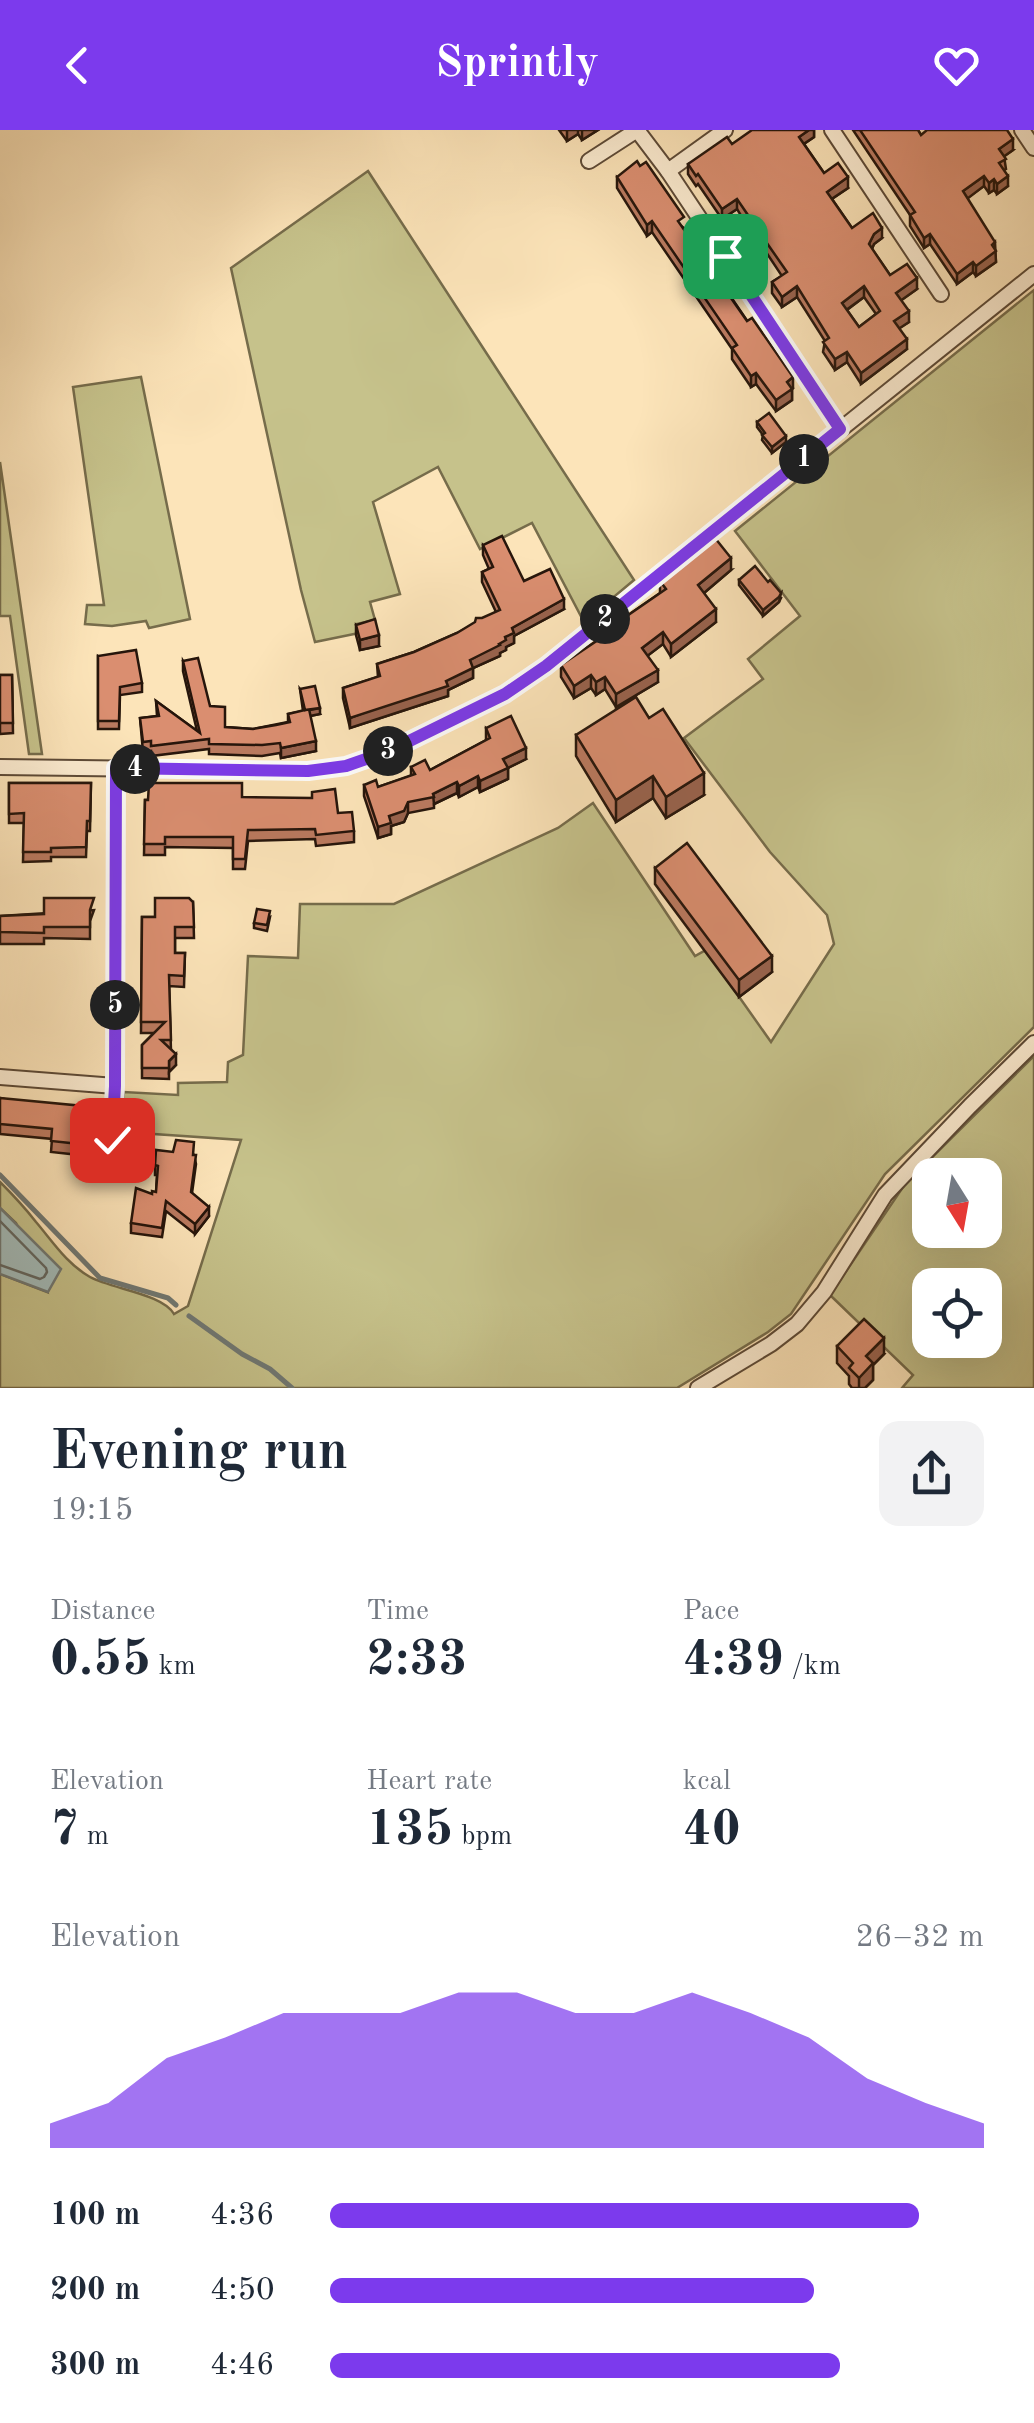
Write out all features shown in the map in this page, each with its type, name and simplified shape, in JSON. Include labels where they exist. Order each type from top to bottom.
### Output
[{"type":"street","points":[[588,160],[638,130],[840,429]]},
{"type":"street","points":[[668,171],[726,130]]},
{"type":"street","points":[[832,130],[941,294]]},
{"type":"street","points":[[1022,130],[1034,148]]},
{"type":"street","points":[[0,767],[308,771],[346,766],[389,751],[505,694],[546,666],[1032,277]]},
{"type":"street","points":[[110,1154],[115,1086],[116,768]]},
{"type":"street","points":[[698,1388],[797,1324],[824,1292],[885,1195],[1034,1043]]},
{"type":"street","points":[[0,1077],[115,1086]]},
{"type":"shaded area","points":[[368,171],[634,580],[584,622],[532,523],[480,549],[438,467],[373,502],[400,594],[370,602],[375,620],[357,624],[359,633],[315,642],[231,268]]},
{"type":"shaded area","points":[[1034,290],[1034,1027],[885,1174],[791,1314],[677,1388],[0,1388],[0,1274],[47,1292],[16,1223],[0,1208],[0,1182],[82,1272],[159,1301],[174,1314],[188,1306],[241,1140],[139,1133],[121,1124],[124,1092],[178,1095],[178,1083],[227,1082],[228,1062],[243,1055],[248,956],[298,958],[300,904],[394,904],[558,828],[593,803],[695,956],[706,950],[771,1042],[834,944],[827,915],[770,852],[684,738],[763,679],[748,659],[800,616],[735,531]]},
{"type":"shaded area","points":[[141,377],[190,619],[149,628],[146,621],[112,626],[85,624],[87,605],[104,605],[73,387]]},
{"type":"shaded area","points":[[0,462],[42,754],[29,754],[10,616],[0,616]]},
{"type":"shaded area","points":[[1034,1056],[1034,1388],[902,1388],[913,1375],[830,1295],[912,1177],[912,1248],[1002,1248],[1002,1158],[931,1158]]},
{"type":"water","points":[[0,1208],[61,1269],[48,1292],[0,1274]]},
{"type":"building","points":[[752,130],[809,130],[799,137],[824,173],[838,163],[848,177],[827,192],[852,228],[873,213],[882,228],[869,244],[890,275],[907,264],[917,278],[896,293],[909,311],[894,321],[907,339],[861,373],[847,352],[835,359],[823,342],[829,338],[797,286],[782,297],[772,282],[787,272],[762,236],[747,246],[737,231],[752,221],[737,199],[722,209],[688,164],[727,137],[732,144]],"holes":[[[864,286],[880,311],[859,327],[842,303]]]},
{"type":"building","points":[[860,130],[918,130],[921,135],[927,130],[1007,130],[1013,139],[999,149],[1006,159],[999,163],[1008,176],[997,184],[994,179],[989,183],[984,176],[963,191],[995,242],[992,245],[996,251],[957,274],[930,234],[924,238],[910,215],[915,212]]},
{"type":"building","points":[[637,161],[640,166],[646,162],[684,217],[678,221],[694,244],[699,240],[737,294],[731,298],[747,321],[752,318],[793,377],[787,382],[792,389],[776,400],[756,373],[751,376],[732,348],[737,345],[652,221],[647,225],[617,177]]},
{"type":"building","points":[[769,413],[786,436],[772,447],[757,422]]},
{"type":"building","points":[[502,536],[524,581],[550,569],[564,599],[512,628],[514,633],[500,645],[470,660],[473,668],[446,681],[448,686],[350,718],[343,688],[380,676],[377,664],[414,652],[457,633],[476,618],[500,610],[482,572],[493,567],[483,545]]},
{"type":"building","points":[[715,538],[731,558],[698,585],[716,609],[671,644],[663,632],[642,648],[658,670],[616,694],[605,677],[596,682],[591,675],[574,686],[561,665],[666,589],[660,581]]},
{"type":"building","points":[[755,566],[781,593],[763,610],[739,580]]},
{"type":"building","points":[[375,619],[379,635],[360,640],[356,625]]},
{"type":"building","points":[[136,650],[142,683],[120,687],[119,721],[98,721],[98,656]]},
{"type":"building","points":[[198,658],[210,706],[225,707],[225,727],[253,729],[290,722],[288,714],[309,709],[316,741],[281,748],[280,743],[209,744],[209,739],[151,746],[151,741],[143,742],[140,718],[159,716],[156,701],[200,733],[183,661]]},
{"type":"building","points":[[0,675],[12,675],[13,723],[0,723]]},
{"type":"building","points":[[315,686],[320,708],[305,710],[300,689]]},
{"type":"building","points":[[636,697],[649,718],[663,709],[704,773],[666,797],[653,776],[616,800],[576,735]]},
{"type":"building","points":[[511,716],[526,748],[503,759],[508,768],[480,781],[478,776],[459,786],[457,782],[433,794],[434,797],[408,802],[404,811],[389,816],[391,823],[378,827],[364,785],[376,780],[378,787],[415,774],[411,767],[425,760],[430,770],[490,738],[486,728]]},
{"type":"building","points":[[9,783],[91,783],[86,847],[23,852],[24,813],[9,814]]},
{"type":"building","points":[[149,783],[242,783],[242,797],[312,798],[312,792],[335,789],[338,813],[352,812],[354,831],[316,835],[315,829],[248,830],[245,859],[233,859],[233,837],[165,837],[165,844],[144,844]]},
{"type":"building","points":[[687,843],[772,956],[739,980],[655,868]]},
{"type":"building","points":[[44,898],[94,898],[90,927],[44,927],[44,933],[0,932],[0,916],[44,914]]},
{"type":"building","points":[[155,898],[189,898],[193,902],[194,927],[175,927],[175,953],[185,953],[184,976],[169,975],[171,1040],[161,1040],[176,1054],[169,1061],[169,1068],[142,1068],[142,1045],[165,1022],[141,1022],[142,917],[155,917]]},
{"type":"building","points":[[257,909],[270,911],[267,925],[254,923]]},
{"type":"building","points":[[0,1098],[83,1106],[80,1144],[51,1141],[52,1129],[0,1124]]},
{"type":"building","points":[[176,1140],[194,1142],[191,1192],[209,1207],[195,1224],[166,1201],[162,1228],[131,1223],[136,1188],[156,1192],[156,1150],[173,1152]]},
{"type":"building","points":[[864,1319],[884,1338],[866,1356],[873,1363],[859,1378],[849,1368],[853,1363],[837,1346]]},
{"type":"waterway","points":[[0,1175],[100,1278],[168,1298],[176,1305]]},
{"type":"waterway","points":[[189,1316],[292,1388]]},
{"type":"route","points":[[112,1140],[116,768],[308,771],[346,766],[389,751],[505,694],[546,666],[840,429],[725,256]]}]
